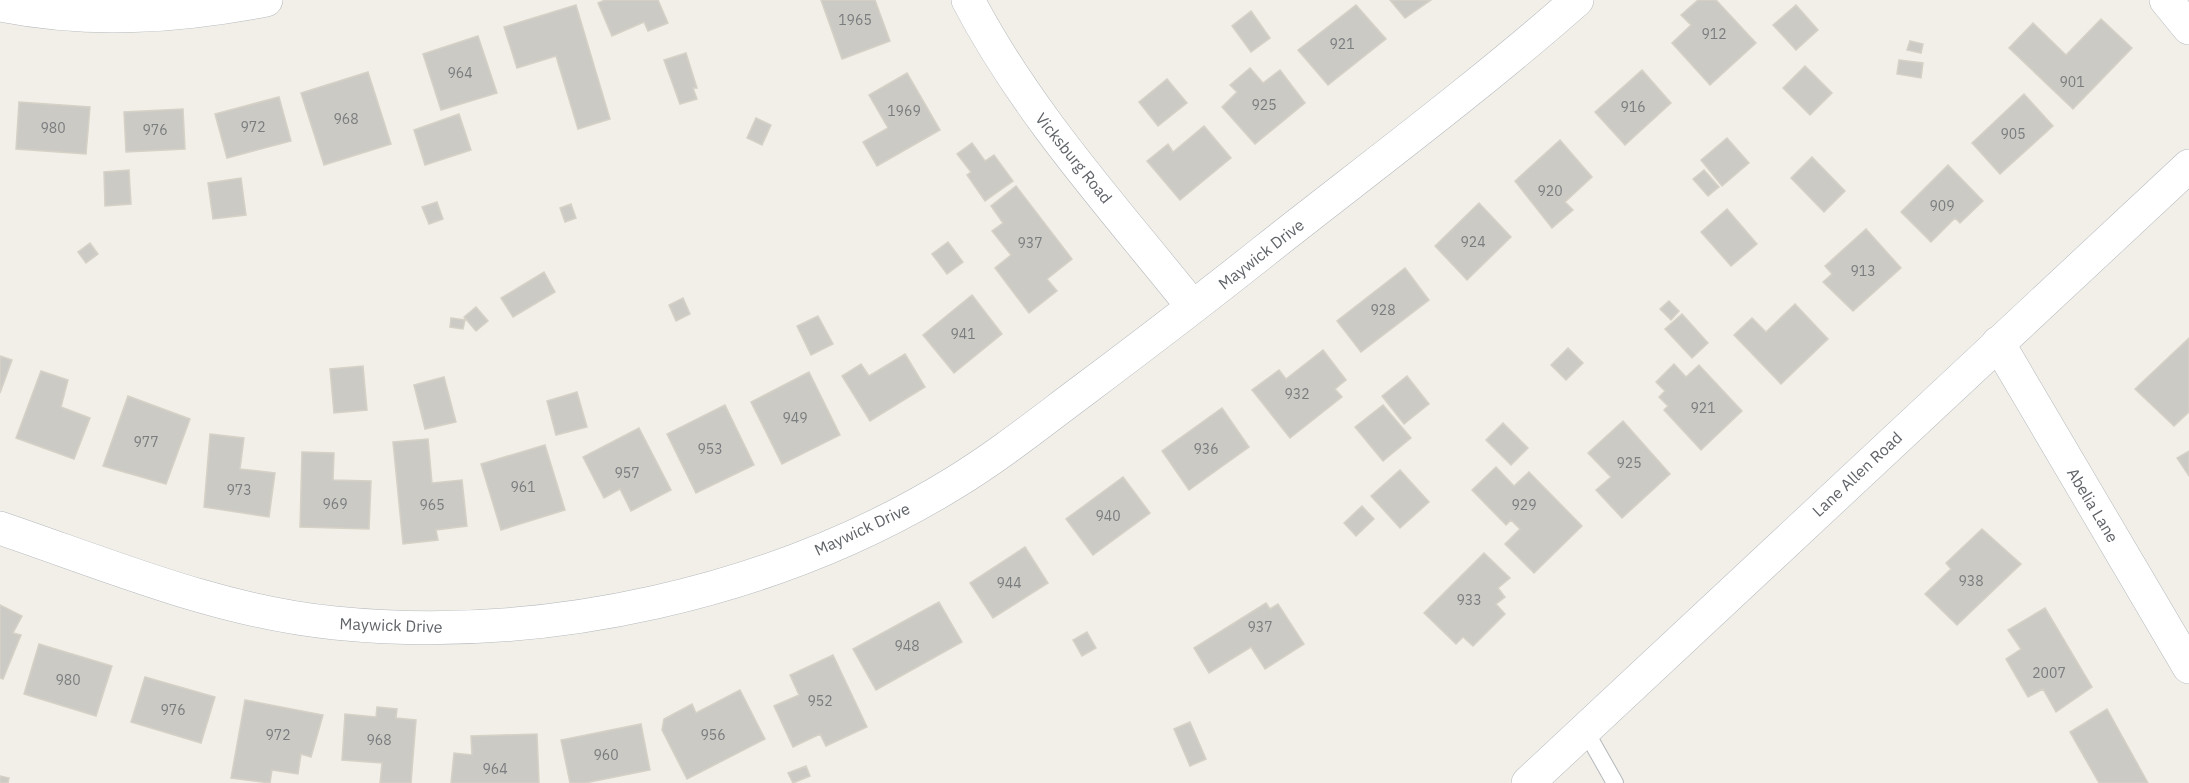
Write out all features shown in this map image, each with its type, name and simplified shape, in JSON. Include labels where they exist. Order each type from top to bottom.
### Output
[{"type":"street","points":[[0,5],[68,16],[134,17],[212,10],[266,0]]},
{"type":"street","name":"Vicksburg Road","points":[[968,0],[994,50],[1032,105],[1193,307]]},
{"type":"street","name":"Maywick Drive","points":[[0,528],[208,598],[277,615],[336,623],[409,627],[480,626],[559,620],[623,609],[752,576],[830,547],[892,518],[955,482],[1034,428],[1193,307],[1544,11],[1577,0]]},
{"type":"street","points":[[2166,0],[2189,28]]},
{"type":"street","name":"Lane Allen Road","points":[[1528,783],[2189,166]]},
{"type":"street","name":"Abelia Lane","points":[[1998,343],[2189,667]]},
{"type":"lane","points":[[1585,730],[1615,783]]},
{"type":"building","points":[[605,0],[658,0],[668,23],[648,31],[644,22],[612,36],[598,3]]},
{"type":"building","points":[[821,0],[875,0],[890,41],[842,59]]},
{"type":"building","points":[[1390,0],[1431,0],[1405,18]]},
{"type":"building","points":[[1698,0],[1716,0],[1756,43],[1710,85],[1672,43],[1691,25],[1681,15]]},
{"type":"building","points":[[576,5],[610,119],[578,129],[556,56],[517,68],[504,27]]},
{"type":"building","points":[[1356,5],[1386,39],[1328,85],[1298,50]]},
{"type":"building","points":[[1796,5],[1818,30],[1796,50],[1773,25]]},
{"type":"building","points":[[1251,11],[1270,38],[1251,52],[1232,26]]},
{"type":"building","points":[[2101,19],[2132,48],[2073,109],[2009,48],[2033,23],[2066,55]]},
{"type":"building","points":[[478,36],[497,93],[441,110],[423,54]]},
{"type":"building","points":[[1910,41],[1923,44],[1921,53],[1907,50]]},
{"type":"building","points":[[686,53],[697,88],[693,88],[697,99],[680,104],[664,60]]},
{"type":"building","points":[[1899,60],[1923,63],[1921,78],[1897,74]]},
{"type":"building","points":[[1805,66],[1832,93],[1810,115],[1783,88]]},
{"type":"building","points":[[1250,68],[1263,83],[1280,70],[1305,103],[1255,144],[1222,107],[1237,92],[1230,85]]},
{"type":"building","points":[[1642,70],[1671,103],[1625,145],[1595,112]]},
{"type":"building","points":[[368,72],[391,144],[324,165],[301,93]]},
{"type":"building","points":[[907,73],[940,130],[877,166],[863,142],[888,128],[869,95]]},
{"type":"building","points":[[1167,79],[1187,103],[1158,126],[1139,102]]},
{"type":"building","points":[[2024,94],[2053,126],[2000,174],[1972,143]]},
{"type":"building","points":[[279,97],[291,141],[227,158],[215,114]]},
{"type":"building","points":[[19,102],[90,107],[86,154],[16,149]]},
{"type":"building","points":[[183,109],[185,149],[126,152],[124,112]]},
{"type":"building","points":[[459,114],[471,150],[425,165],[414,130]]},
{"type":"building","points":[[756,118],[771,125],[762,145],[747,138]]},
{"type":"building","points":[[1204,126],[1231,158],[1180,200],[1147,161],[1168,144],[1173,152]]},
{"type":"building","points":[[1727,138],[1749,163],[1722,186],[1701,160]]},
{"type":"building","points":[[1560,140],[1592,177],[1565,202],[1573,210],[1552,228],[1515,181]]},
{"type":"building","points":[[972,143],[985,161],[994,155],[1013,181],[985,201],[967,175],[971,172],[957,154]]},
{"type":"building","points":[[1812,157],[1845,191],[1824,212],[1791,178]]},
{"type":"building","points":[[1948,165],[1983,201],[1960,223],[1955,218],[1931,242],[1901,212]]},
{"type":"building","points":[[129,170],[131,204],[105,206],[104,172]]},
{"type":"building","points":[[1704,170],[1719,187],[1708,196],[1693,179]]},
{"type":"building","points":[[241,178],[246,215],[213,219],[208,183]]},
{"type":"building","points":[[1016,186],[1072,259],[1047,279],[1057,291],[1029,313],[995,268],[1011,255],[992,231],[1003,223],[991,206]]},
{"type":"building","points":[[437,202],[443,219],[429,224],[422,207]]},
{"type":"building","points":[[1479,203],[1511,237],[1467,280],[1435,246]]},
{"type":"building","points":[[571,204],[576,218],[565,222],[560,208]]},
{"type":"building","points":[[1727,209],[1757,244],[1731,266],[1701,232]]},
{"type":"building","points":[[1866,229],[1901,268],[1853,311],[1823,282],[1832,274],[1825,266]]},
{"type":"building","points":[[948,242],[963,262],[947,274],[932,254]]},
{"type":"building","points":[[90,243],[98,254],[86,263],[78,252]]},
{"type":"building","points":[[1405,268],[1429,300],[1361,352],[1337,321]]},
{"type":"building","points":[[544,272],[555,292],[513,317],[501,298]]},
{"type":"building","points":[[972,295],[1002,334],[954,373],[923,335]]},
{"type":"building","points":[[683,298],[690,314],[676,321],[669,305]]},
{"type":"building","points":[[1669,301],[1679,311],[1671,320],[1660,309]]},
{"type":"building","points":[[1795,304],[1828,339],[1781,384],[1734,335],[1752,318],[1766,332]]},
{"type":"building","points":[[476,307],[488,321],[476,331],[464,317]]},
{"type":"building","points":[[1682,314],[1708,343],[1692,358],[1665,329]]},
{"type":"building","points":[[818,316],[833,344],[811,355],[797,326]]},
{"type":"building","points":[[451,318],[465,320],[463,329],[450,327]]},
{"type":"building","points":[[2189,338],[2189,412],[2174,426],[2135,389]]},
{"type":"building","points":[[1568,348],[1583,363],[1566,380],[1551,365]]},
{"type":"building","points":[[1323,350],[1346,380],[1335,389],[1342,397],[1290,438],[1252,390],[1279,370],[1286,379]]},
{"type":"building","points":[[905,354],[925,387],[870,421],[842,376],[861,364],[869,376]]},
{"type":"building","points":[[0,356],[12,360],[0,393]]},
{"type":"building","points":[[1674,364],[1686,377],[1699,365],[1742,411],[1701,450],[1664,410],[1668,406],[1659,397],[1665,391],[1656,382]]},
{"type":"building","points":[[363,366],[367,410],[334,413],[330,369]]},
{"type":"building","points":[[41,371],[68,380],[61,407],[90,418],[74,459],[16,438]]},
{"type":"building","points":[[809,372],[840,435],[782,464],[751,402]]},
{"type":"building","points":[[1407,376],[1429,404],[1404,424],[1382,396]]},
{"type":"building","points":[[444,377],[456,422],[425,429],[414,385]]},
{"type":"building","points":[[577,392],[587,427],[556,435],[547,401]]},
{"type":"building","points":[[128,396],[190,419],[166,484],[103,466]]},
{"type":"building","points":[[725,405],[754,465],[696,493],[667,434]]},
{"type":"building","points":[[1383,405],[1411,438],[1383,461],[1355,427]]},
{"type":"building","points":[[1222,408],[1249,447],[1189,490],[1162,451]]},
{"type":"building","points":[[1623,421],[1670,474],[1622,518],[1596,490],[1611,477],[1588,453]]},
{"type":"building","points":[[1503,423],[1528,448],[1511,465],[1486,440]]},
{"type":"building","points":[[639,428],[671,490],[631,511],[620,489],[604,498],[583,457]]},
{"type":"building","points":[[210,434],[244,438],[240,469],[275,473],[269,517],[204,507]]},
{"type":"building","points":[[428,439],[432,483],[462,480],[467,526],[436,530],[438,540],[403,544],[393,442]]},
{"type":"building","points":[[545,445],[565,510],[501,530],[481,464]]},
{"type":"building","points":[[2189,451],[2189,476],[2177,458]]},
{"type":"building","points":[[302,452],[334,453],[333,480],[371,481],[369,529],[300,527]]},
{"type":"building","points":[[1496,467],[1514,486],[1529,472],[1582,526],[1534,573],[1505,544],[1520,529],[1511,520],[1506,525],[1472,490]]},
{"type":"building","points":[[1400,470],[1429,502],[1400,528],[1371,496]]},
{"type":"building","points":[[1123,477],[1150,513],[1093,555],[1066,519]]},
{"type":"building","points":[[1362,506],[1374,519],[1356,536],[1344,523]]},
{"type":"building","points":[[1982,529],[2021,564],[1957,625],[1925,594],[1951,569],[1946,563]]},
{"type":"building","points":[[1025,547],[1048,583],[993,618],[970,583]]},
{"type":"building","points":[[1484,553],[1510,578],[1498,588],[1505,597],[1496,604],[1505,614],[1473,646],[1463,637],[1456,644],[1424,613]]},
{"type":"building","points":[[939,602],[962,642],[876,690],[853,649]]},
{"type":"building","points":[[1266,603],[1270,609],[1278,604],[1304,644],[1265,669],[1251,647],[1209,673],[1194,648]]},
{"type":"building","points":[[0,605],[22,616],[13,633],[21,635],[3,679],[0,678]]},
{"type":"building","points":[[2045,608],[2092,687],[2056,712],[2043,689],[2028,697],[2006,659],[2021,649],[2008,630]]},
{"type":"building","points":[[1087,632],[1096,648],[1082,656],[1073,640]]},
{"type":"building","points":[[39,644],[112,666],[96,716],[24,694]]},
{"type":"building","points":[[833,655],[867,727],[826,746],[820,734],[793,747],[774,706],[799,695],[790,675]]},
{"type":"building","points":[[145,677],[215,697],[201,743],[131,722]]},
{"type":"building","points":[[740,690],[765,739],[687,779],[662,730],[664,719],[692,704],[696,713]]},
{"type":"building","points":[[245,700],[323,715],[311,757],[301,754],[298,774],[272,770],[270,783],[231,778]]},
{"type":"building","points":[[377,707],[397,709],[396,718],[416,720],[411,783],[380,783],[382,763],[342,760],[345,714],[376,717]]},
{"type":"building","points":[[2107,709],[2148,783],[2099,783],[2070,732]]},
{"type":"building","points":[[1190,722],[1206,759],[1190,766],[1174,729]]},
{"type":"building","points":[[641,724],[650,770],[585,783],[570,783],[561,740]]},
{"type":"building","points":[[537,734],[539,783],[451,783],[454,753],[472,755],[471,736]]},
{"type":"building","points":[[806,766],[810,776],[793,783],[788,773]]},
{"type":"building","points":[[0,776],[9,778],[8,783],[0,783]]}]
